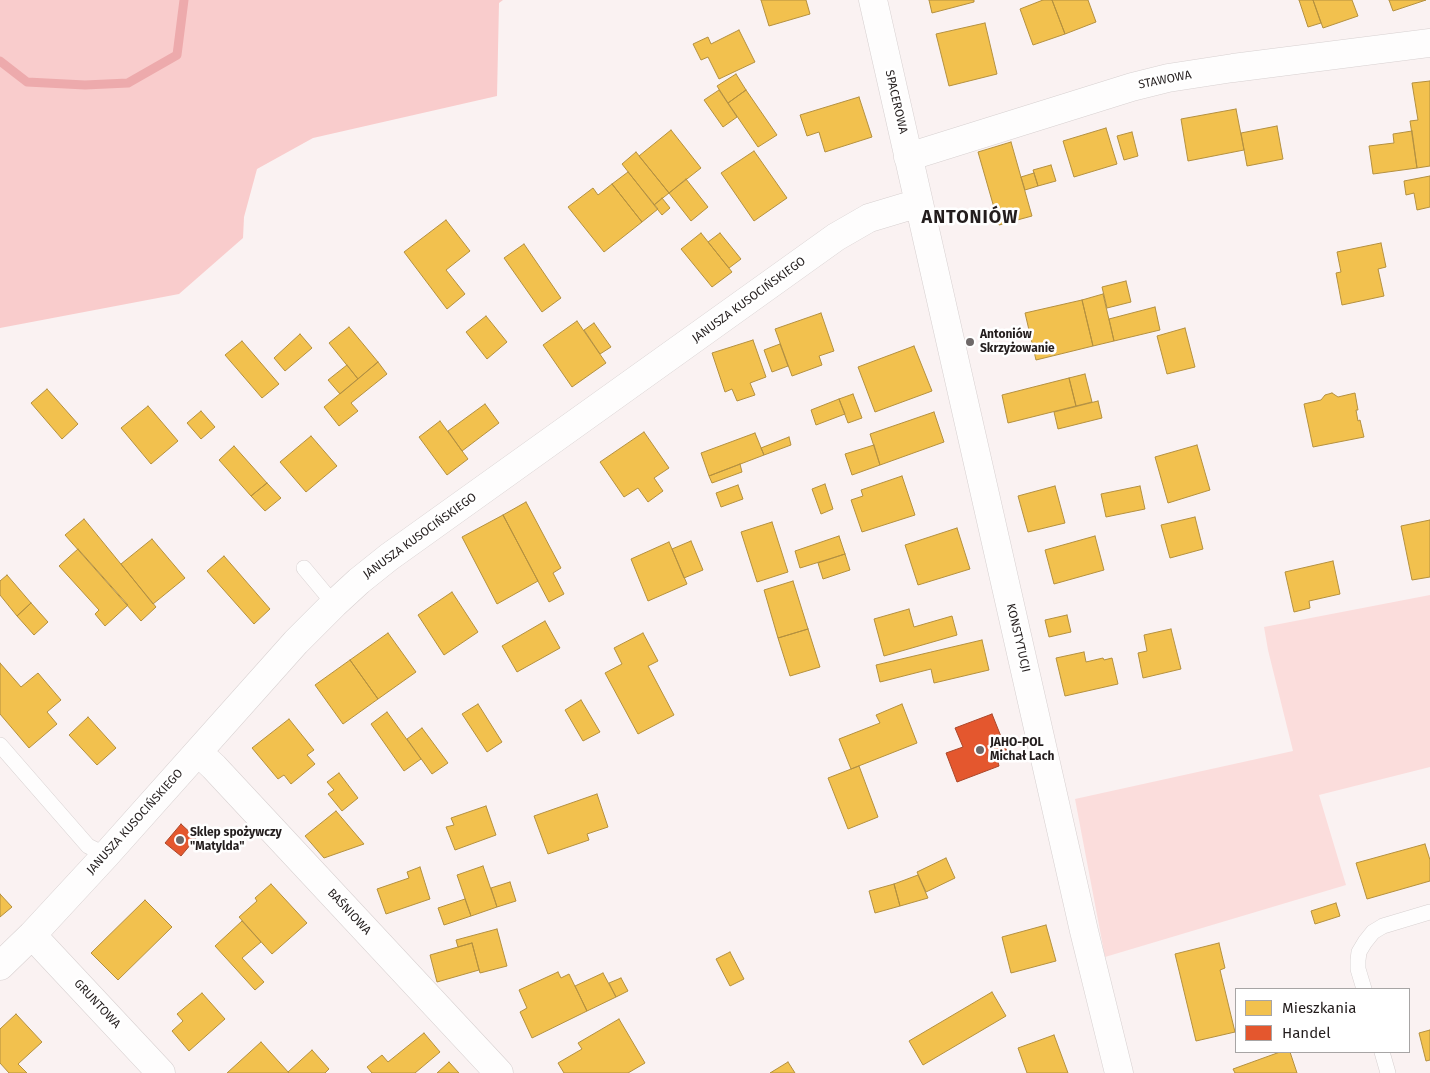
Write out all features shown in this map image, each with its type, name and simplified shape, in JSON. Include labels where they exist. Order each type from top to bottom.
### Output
[{"type":"street","name":"SPACEROWA","points":[[873,0],[919,203]]},
{"type":"street","name":"STAWOWA","points":[[908,157],[1132,86],[1168,78],[1430,43]]},
{"type":"street","name":"JANUSZA KUSOCIŃSKIEGO","points":[[0,966],[32,935],[106,855],[296,642],[334,604],[389,557],[836,237],[869,218],[919,203]]},
{"type":"street","name":"KONSTYTUCJI","points":[[919,203],[1084,930],[1119,1073]]},
{"type":"street","name":"BAŚNIOWA","points":[[198,752],[499,1073]]},
{"type":"street","name":"GRUNTOWA","points":[[32,935],[161,1073]]},
{"type":"lane","points":[[304,568],[334,604]]},
{"type":"lane","points":[[0,745],[88,846],[106,855]]},
{"type":"lane","points":[[1364,988],[1358,969],[1359,952],[1373,932],[1383,926],[1430,912]]},
{"type":"lane","points":[[1382,1053],[1388,1073]]},
{"type":"shaded area","points":[[0,0],[503,0],[499,3],[497,96],[313,138],[257,169],[244,217],[243,238],[179,294],[0,328]]},
{"type":"shaded area","points":[[1430,595],[1430,767],[1319,795],[1346,885],[1105,957],[1075,799],[1293,751],[1264,627]]},
{"type":"building: Mieszkania","points":[[761,0],[806,0],[810,14],[769,26]]},
{"type":"building: Mieszkania","points":[[929,0],[974,0],[974,2],[932,13]]},
{"type":"building: Mieszkania","points":[[1043,0],[1052,0],[1065,34],[1033,45],[1020,9]]},
{"type":"building: Mieszkania","points":[[1052,0],[1088,0],[1096,22],[1065,34]]},
{"type":"building: Mieszkania","points":[[1299,0],[1313,0],[1321,23],[1308,27]]},
{"type":"building: Mieszkania","points":[[1313,0],[1352,0],[1358,16],[1323,28]]},
{"type":"building: Mieszkania","points":[[1389,0],[1426,0],[1393,11]]},
{"type":"building: Mieszkania","points":[[985,23],[997,74],[949,86],[936,34]]},
{"type":"building: Mieszkania","points":[[739,30],[755,62],[719,79],[708,57],[701,60],[693,44],[708,37],[711,44]]},
{"type":"building: Mieszkania","points":[[736,74],[746,90],[728,103],[717,86]]},
{"type":"building: Mieszkania","points":[[1430,81],[1430,166],[1417,168],[1410,121],[1418,120],[1412,83]]},
{"type":"building: Mieszkania","points":[[719,90],[737,117],[723,127],[704,100]]},
{"type":"building: Mieszkania","points":[[746,90],[777,135],[758,147],[728,103]]},
{"type":"building: Mieszkania","points":[[859,97],[872,137],[825,152],[819,132],[807,136],[800,115]]},
{"type":"building: Mieszkania","points":[[1236,109],[1244,150],[1188,161],[1181,119]]},
{"type":"building: Mieszkania","points":[[1277,126],[1283,159],[1247,166],[1241,133]]},
{"type":"building: Mieszkania","points":[[1106,128],[1117,164],[1074,177],[1063,141]]},
{"type":"building: Mieszkania","points":[[671,130],[701,168],[669,193],[639,156]]},
{"type":"building: Mieszkania","points":[[1412,131],[1417,168],[1373,174],[1369,146],[1394,143],[1393,134]]},
{"type":"building: Mieszkania","points":[[1132,132],[1138,156],[1124,160],[1117,136]]},
{"type":"building: Mieszkania","points":[[1011,142],[1032,216],[999,225],[978,152]]},
{"type":"building: Mieszkania","points":[[754,151],[787,198],[754,221],[721,173]]},
{"type":"building: Mieszkania","points":[[636,152],[669,193],[654,205],[622,164]]},
{"type":"building: Mieszkania","points":[[1051,165],[1056,181],[1038,186],[1033,170]]},
{"type":"building: Mieszkania","points":[[628,172],[658,209],[642,222],[612,184]]},
{"type":"building: Mieszkania","points":[[1034,173],[1038,186],[1025,190],[1021,177]]},
{"type":"building: Mieszkania","points":[[1430,176],[1430,207],[1417,210],[1414,193],[1406,195],[1404,181]]},
{"type":"building: Mieszkania","points":[[686,179],[708,207],[691,221],[669,193]]},
{"type":"building: Mieszkania","points":[[612,184],[642,222],[604,252],[568,207],[593,188],[598,195]]},
{"type":"building: Mieszkania","points":[[662,198],[670,208],[662,215],[654,205]]},
{"type":"building: Mieszkania","points":[[446,220],[470,251],[446,270],[465,294],[447,309],[404,252]]},
{"type":"building: Mieszkania","points":[[701,233],[732,272],[712,287],[681,249]]},
{"type":"building: Mieszkania","points":[[720,233],[741,259],[729,268],[708,242]]},
{"type":"building: Mieszkania","points":[[1381,243],[1386,267],[1378,269],[1384,296],[1342,305],[1336,273],[1341,272],[1337,252]]},
{"type":"building: Mieszkania","points":[[524,244],[561,298],[542,312],[504,258]]},
{"type":"building: Mieszkania","points":[[1126,281],[1131,302],[1107,308],[1102,287]]},
{"type":"building: Mieszkania","points":[[1103,294],[1114,341],[1093,346],[1082,300]]},
{"type":"building: Mieszkania","points":[[1082,300],[1093,346],[1036,360],[1025,313]]},
{"type":"building: Mieszkania","points":[[1155,307],[1160,330],[1114,341],[1109,319]]},
{"type":"building: Mieszkania","points":[[821,313],[834,351],[819,356],[822,365],[792,376],[775,329]]},
{"type":"building: Mieszkania","points":[[486,316],[507,342],[487,359],[466,332]]},
{"type":"building: Mieszkania","points":[[577,321],[606,363],[572,387],[543,345]]},
{"type":"building: Mieszkania","points":[[594,323],[611,347],[600,354],[584,330]]},
{"type":"building: Mieszkania","points":[[349,327],[378,362],[358,379],[329,343]]},
{"type":"building: Mieszkania","points":[[1185,328],[1195,367],[1167,374],[1157,336]]},
{"type":"building: Mieszkania","points":[[300,334],[312,348],[285,371],[274,358]]},
{"type":"building: Mieszkania","points":[[753,340],[766,377],[750,383],[755,395],[737,401],[732,389],[725,392],[712,353]]},
{"type":"building: Mieszkania","points":[[242,341],[279,384],[262,398],[225,355]]},
{"type":"building: Mieszkania","points":[[780,344],[788,366],[772,372],[764,350]]},
{"type":"building: Mieszkania","points":[[914,346],[932,391],[875,412],[858,367]]},
{"type":"building: Mieszkania","points":[[378,362],[387,374],[351,403],[358,411],[339,426],[324,407]]},
{"type":"building: Mieszkania","points":[[347,365],[358,379],[340,394],[328,380]]},
{"type":"building: Mieszkania","points":[[1085,374],[1092,402],[1076,406],[1069,378]]},
{"type":"building: Mieszkania","points":[[1069,378],[1076,406],[1008,423],[1002,395]]},
{"type":"building: Mieszkania","points":[[47,389],[78,424],[62,439],[31,403]]},
{"type":"building: Mieszkania","points":[[1332,393],[1338,397],[1355,393],[1358,421],[1360,420],[1364,437],[1313,447],[1304,404],[1321,400],[1325,395]]},
{"type":"building: Mieszkania","points":[[853,394],[862,418],[848,423],[839,399]]},
{"type":"building: Mieszkania","points":[[839,399],[845,414],[816,425],[811,410]]},
{"type":"building: Mieszkania","points":[[1098,401],[1102,418],[1058,429],[1054,412]]},
{"type":"building: Mieszkania","points":[[485,404],[499,423],[462,451],[448,431]]},
{"type":"building: Mieszkania","points":[[148,406],[178,441],[151,464],[121,428]]},
{"type":"building: Mieszkania","points":[[201,411],[215,427],[201,439],[187,423]]},
{"type":"building: Mieszkania","points":[[934,412],[944,442],[880,465],[870,434]]},
{"type":"building: Mieszkania","points":[[440,421],[468,459],[447,475],[419,437]]},
{"type":"building: Mieszkania","points":[[644,432],[669,468],[654,478],[663,491],[648,502],[638,488],[624,497],[600,462]]},
{"type":"building: Mieszkania","points":[[755,433],[764,455],[709,476],[701,453]]},
{"type":"building: Mieszkania","points":[[311,436],[337,466],[306,492],[280,462]]},
{"type":"building: Mieszkania","points":[[789,437],[791,445],[764,455],[761,448]]},
{"type":"building: Mieszkania","points":[[874,445],[880,465],[852,475],[845,454]]},
{"type":"building: Mieszkania","points":[[1197,445],[1210,490],[1168,503],[1155,457]]},
{"type":"building: Mieszkania","points":[[234,446],[267,483],[251,496],[219,460]]},
{"type":"building: Mieszkania","points":[[740,464],[742,472],[712,483],[709,476]]},
{"type":"building: Mieszkania","points":[[902,476],[915,515],[862,532],[851,500],[863,496],[861,490]]},
{"type":"building: Mieszkania","points":[[267,483],[281,498],[265,511],[251,496]]},
{"type":"building: Mieszkania","points":[[825,484],[833,509],[821,514],[812,489]]},
{"type":"building: Mieszkania","points":[[738,485],[743,499],[721,507],[716,493]]},
{"type":"building: Mieszkania","points":[[1055,486],[1065,523],[1028,532],[1018,496]]},
{"type":"building: Mieszkania","points":[[1140,486],[1145,509],[1106,517],[1101,494]]},
{"type":"building: Mieszkania","points":[[526,502],[561,568],[553,573],[564,594],[549,602],[503,515]]},
{"type":"building: Mieszkania","points":[[503,515],[538,581],[497,604],[462,537]]},
{"type":"building: Mieszkania","points":[[1195,517],[1203,549],[1170,558],[1161,525]]},
{"type":"building: Mieszkania","points":[[84,519],[156,607],[141,621],[65,535]]},
{"type":"building: Mieszkania","points":[[1430,520],[1430,577],[1412,580],[1401,526]]},
{"type":"building: Mieszkania","points":[[772,522],[788,572],[757,582],[741,532]]},
{"type":"building: Mieszkania","points":[[957,528],[970,569],[918,585],[905,545]]},
{"type":"building: Mieszkania","points":[[839,536],[845,554],[800,568],[795,551]]},
{"type":"building: Mieszkania","points":[[1095,536],[1104,570],[1054,584],[1045,550]]},
{"type":"building: Mieszkania","points":[[152,539],[185,578],[153,604],[121,564]]},
{"type":"building: Mieszkania","points":[[691,541],[703,570],[684,578],[672,549]]},
{"type":"building: Mieszkania","points":[[669,542],[687,584],[648,601],[631,559]]},
{"type":"building: Mieszkania","points":[[78,549],[128,605],[105,626],[95,614],[99,610],[59,566]]},
{"type":"building: Mieszkania","points":[[845,554],[850,570],[823,579],[818,563]]},
{"type":"building: Mieszkania","points":[[224,556],[270,609],[254,624],[207,571]]},
{"type":"building: Mieszkania","points":[[1333,561],[1340,594],[1309,601],[1310,608],[1294,612],[1285,572]]},
{"type":"building: Mieszkania","points":[[7,575],[31,603],[17,616],[0,595],[0,581]]},
{"type":"building: Mieszkania","points":[[793,581],[808,629],[778,638],[764,590]]},
{"type":"building: Mieszkania","points":[[452,592],[478,632],[444,655],[418,615]]},
{"type":"building: Mieszkania","points":[[31,603],[48,622],[34,635],[17,616]]},
{"type":"building: Mieszkania","points":[[909,609],[914,627],[952,616],[957,635],[884,656],[874,619]]},
{"type":"building: Mieszkania","points":[[1067,615],[1071,632],[1049,637],[1045,620]]},
{"type":"building: Mieszkania","points":[[545,621],[560,648],[517,672],[502,646]]},
{"type":"building: Mieszkania","points":[[808,629],[820,667],[790,676],[778,638]]},
{"type":"building: Mieszkania","points":[[1171,629],[1181,669],[1143,678],[1138,653],[1147,651],[1144,635]]},
{"type":"building: Mieszkania","points":[[388,633],[416,672],[378,699],[350,660]]},
{"type":"building: Mieszkania","points":[[643,633],[658,661],[648,666],[674,715],[638,734],[605,673],[622,664],[614,648]]},
{"type":"building: Mieszkania","points":[[982,640],[989,670],[934,683],[931,669],[880,682],[876,665]]},
{"type":"building: Mieszkania","points":[[1084,652],[1086,662],[1112,658],[1118,684],[1065,696],[1056,658]]},
{"type":"building: Mieszkania","points":[[350,660],[378,699],[343,724],[315,685]]},
{"type":"building: Mieszkania","points":[[0,663],[21,687],[38,673],[61,700],[47,712],[57,724],[29,748],[0,714]]},
{"type":"building: Mieszkania","points":[[581,700],[600,732],[583,741],[565,710]]},
{"type":"building: Mieszkania","points":[[478,704],[502,742],[487,752],[462,714]]},
{"type":"building: Mieszkania","points":[[902,704],[917,743],[851,769],[839,739],[880,723],[876,715]]},
{"type":"building: Mieszkania","points":[[387,712],[421,759],[404,771],[371,724]]},
{"type":"building: Mieszkania","points":[[88,717],[116,748],[97,765],[69,735]]},
{"type":"building: Mieszkania","points":[[289,719],[314,750],[307,755],[315,764],[291,784],[284,775],[278,779],[252,748]]},
{"type":"building: Mieszkania","points":[[422,728],[448,763],[432,774],[407,739]]},
{"type":"building: Mieszkania","points":[[859,766],[878,817],[848,829],[828,778]]},
{"type":"building: Mieszkania","points":[[339,773],[358,798],[342,811],[328,794],[334,790],[327,782]]},
{"type":"building: Mieszkania","points":[[597,794],[608,827],[587,834],[589,840],[548,854],[534,816]]},
{"type":"building: Mieszkania","points":[[486,806],[496,835],[455,850],[446,827],[454,825],[451,818]]},
{"type":"building: Mieszkania","points":[[336,811],[364,844],[324,858],[305,836]]},
{"type":"building: Mieszkania","points":[[1425,844],[1430,860],[1430,881],[1367,899],[1356,863]]},
{"type":"building: Mieszkania","points":[[946,858],[955,878],[926,892],[917,872]]},
{"type":"building: Mieszkania","points":[[483,866],[497,907],[471,916],[457,875]]},
{"type":"building: Mieszkania","points":[[420,867],[430,899],[386,914],[377,889],[409,878],[407,872]]},
{"type":"building: Mieszkania","points":[[918,875],[928,898],[900,906],[894,884]]},
{"type":"building: Mieszkania","points":[[510,882],[516,901],[497,907],[491,888]]},
{"type":"building: Mieszkania","points":[[271,884],[307,923],[272,954],[239,917],[257,901],[255,898]]},
{"type":"building: Mieszkania","points":[[894,884],[900,906],[875,913],[869,891]]},
{"type":"building: Mieszkania","points":[[0,894],[12,907],[0,917]]},
{"type":"building: Mieszkania","points":[[465,899],[471,916],[444,925],[438,908]]},
{"type":"building: Mieszkania","points":[[145,900],[172,927],[118,980],[91,953]]},
{"type":"building: Mieszkania","points":[[1336,903],[1340,916],[1315,924],[1311,911]]},
{"type":"building: Mieszkania","points":[[242,921],[261,942],[242,958],[264,982],[255,990],[215,946]]},
{"type":"building: Mieszkania","points":[[1046,925],[1056,961],[1011,973],[1002,937]]},
{"type":"building: Mieszkania","points":[[497,929],[507,966],[480,973],[472,943],[458,947],[456,940]]},
{"type":"building: Mieszkania","points":[[472,943],[479,970],[437,982],[430,955]]},
{"type":"building: Mieszkania","points":[[1219,943],[1225,968],[1220,970],[1235,1032],[1196,1041],[1175,954]]},
{"type":"building: Mieszkania","points":[[730,952],[744,979],[730,986],[716,959]]},
{"type":"building: Mieszkania","points":[[558,972],[561,978],[569,974],[587,1011],[532,1038],[520,1012],[527,1008],[519,990]]},
{"type":"building: Mieszkania","points":[[603,973],[616,997],[587,1011],[575,986]]},
{"type":"building: Mieszkania","points":[[621,978],[628,991],[616,997],[609,983]]},
{"type":"building: Mieszkania","points":[[992,992],[1006,1016],[923,1065],[909,1041]]},
{"type":"building: Mieszkania","points":[[202,993],[225,1019],[189,1051],[172,1031],[183,1021],[177,1014]]},
{"type":"building: Mieszkania","points":[[16,1014],[42,1042],[18,1064],[27,1073],[9,1073],[0,1063],[0,1029]]},
{"type":"building: Mieszkania","points":[[619,1019],[645,1063],[628,1073],[564,1073],[558,1063],[582,1049],[578,1043]]},
{"type":"building: Mieszkania","points":[[1430,1030],[1430,1060],[1426,1061],[1419,1033]]},
{"type":"building: Mieszkania","points":[[424,1033],[440,1052],[415,1073],[372,1073],[367,1067],[382,1055],[388,1062]]},
{"type":"building: Mieszkania","points":[[1054,1035],[1068,1073],[1027,1073],[1018,1048]]},
{"type":"building: Mieszkania","points":[[261,1042],[289,1073],[227,1073]]},
{"type":"building: Mieszkania","points":[[312,1050],[329,1069],[325,1073],[288,1072]]},
{"type":"building: Mieszkania","points":[[1277,1053],[1290,1053],[1297,1073],[1235,1073],[1233,1069]]},
{"type":"building: Mieszkania","points":[[449,1062],[459,1073],[437,1073]]},
{"type":"building: Mieszkania","points":[[788,1062],[795,1073],[770,1073]]},
{"type":"building: Handel","name":"JAHO-POL Michał Lach","points":[[992,714],[1008,754],[997,758],[999,766],[957,782],[946,753],[963,747],[955,728]]},
{"type":"building: Handel","name":"Sklep spożywczy \"Matylda\"","points":[[181,824],[196,838],[181,856],[165,843]]},
{"type":"waterway","points":[[0,61],[27,82],[85,85],[128,83],[177,55],[184,0]]},
{"type":"place","name":"Antoniów Skrzyżowanie","points":[[970,342]]},
{"type":"place","name":"JAHO-POL Michał Lach","points":[[980,750]]},
{"type":"place","name":"Sklep spożywczy \"Matylda\"","points":[[180,840]]},
{"type":"district","name":"ANTONIÓW","points":[[970,218]]}]
